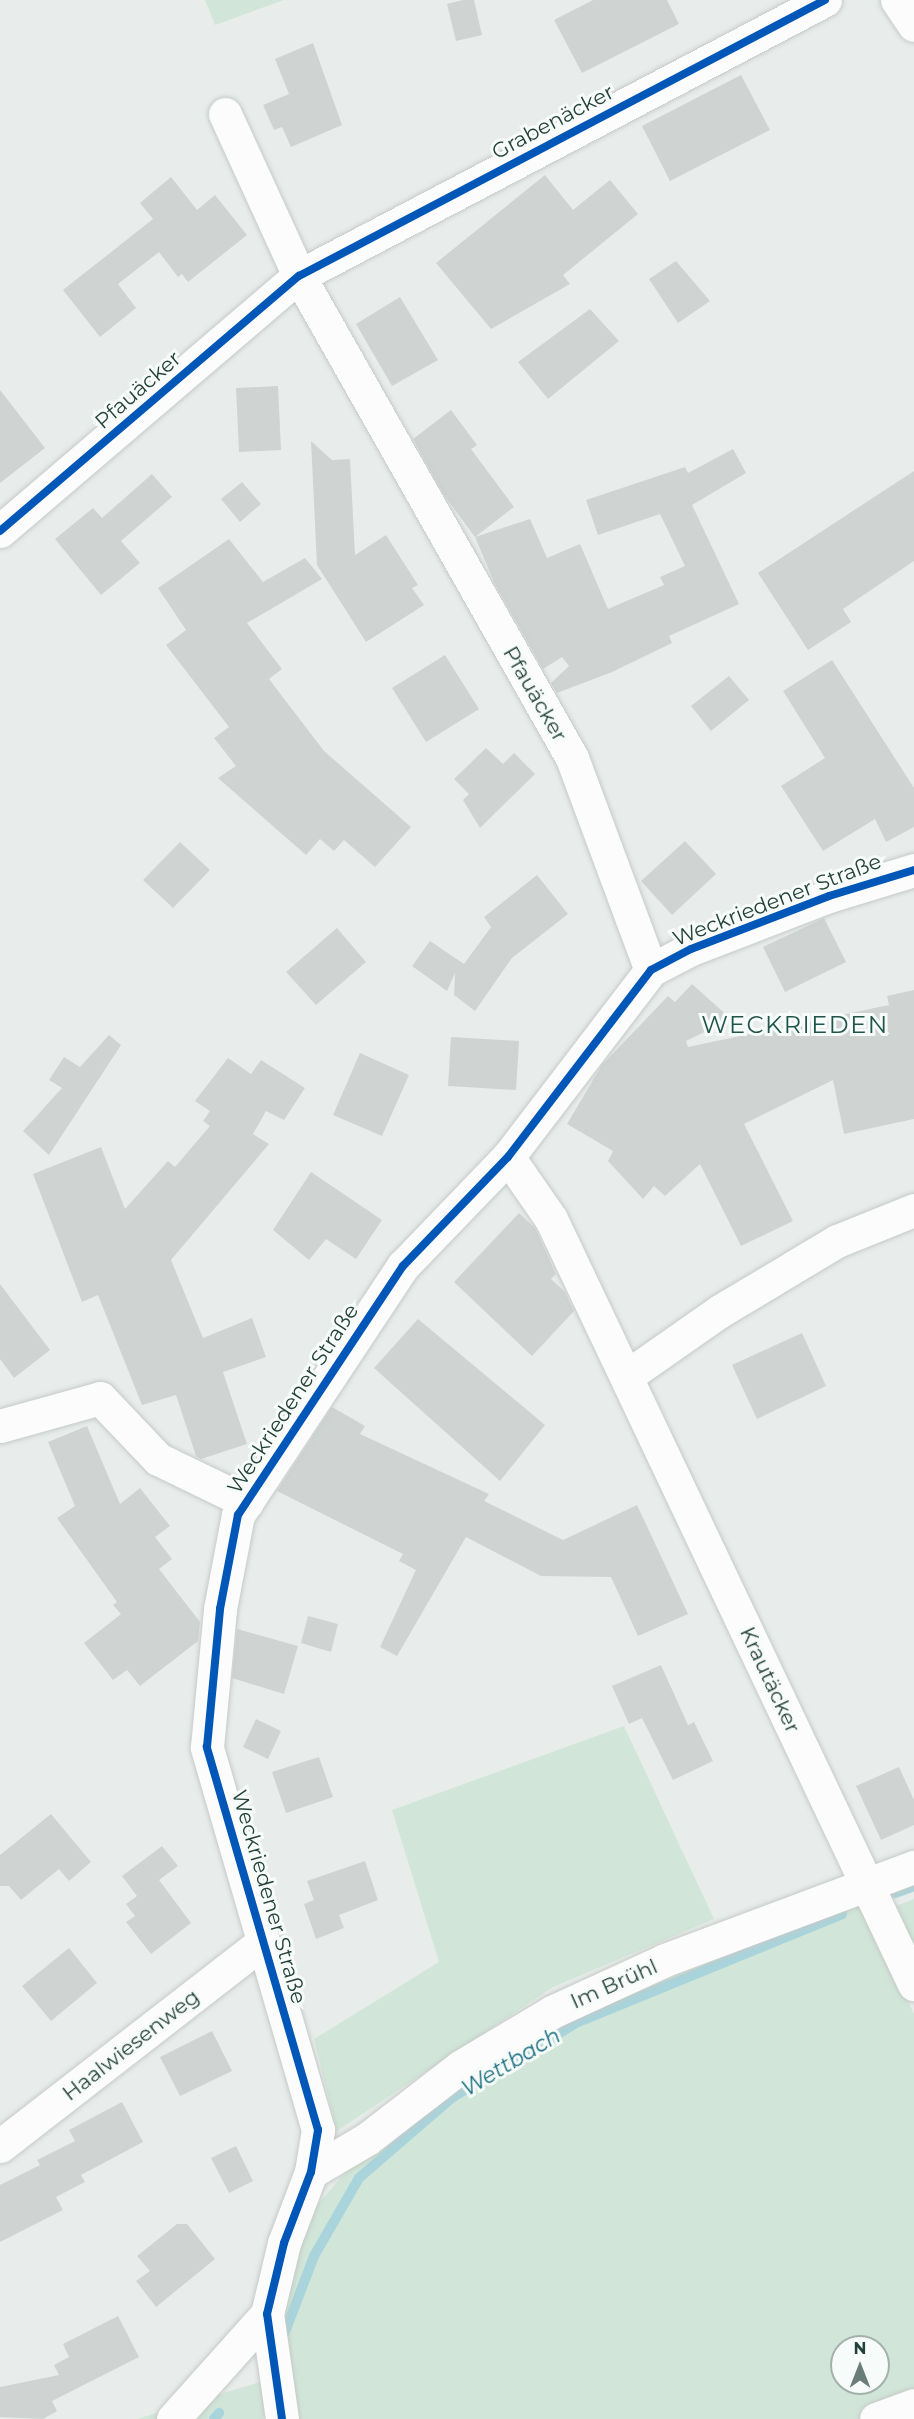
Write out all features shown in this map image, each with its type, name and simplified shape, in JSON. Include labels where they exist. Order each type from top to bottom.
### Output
[{"type":"street","name":"Grabenäcker","points":[[299,276],[825,0]]},
{"type":"street","points":[[897,0],[914,25]]},
{"type":"street","name":"Pfauäcker","points":[[225,114],[299,276],[572,758],[651,970]]},
{"type":"street","name":"Pfauäcker","points":[[0,531],[299,276]]},
{"type":"street","name":"Weckriedener Straße","points":[[282,2419],[267,2314],[284,2243],[311,2172],[318,2130],[207,1747],[220,1609],[238,1515],[403,1266],[508,1156],[651,970],[733,932],[829,896],[914,870]]},
{"type":"street","name":"Krautäcker","points":[[508,1156],[551,1219],[914,1984]]},
{"type":"street","points":[[627,1376],[720,1311],[837,1241],[914,1210]]},
{"type":"street","points":[[0,1426],[100,1398],[158,1460],[247,1502]]},
{"type":"street","name":"Im Brühl","points":[[311,2172],[367,2139],[460,2067],[552,2012],[665,1960],[914,1867]]},
{"type":"street","name":"Haalwiesenweg","points":[[0,2146],[262,1943]]},
{"type":"street","points":[[173,2419],[267,2314]]},
{"type":"street","points":[[876,2419],[914,2405]]},
{"type":"green space","points":[[205,0],[284,0],[215,25]]},
{"type":"green space","points":[[624,1726],[714,1919],[553,1987],[337,2131],[314,2039],[439,1962],[392,1810]]},
{"type":"green space","points":[[846,1896],[868,1916],[914,2014],[914,2396],[860,2419],[292,2419],[277,2342],[290,2262],[309,2215],[358,2157],[502,2045]]},
{"type":"green space","points":[[914,1899],[914,1946],[896,1906]]},
{"type":"green space","points":[[270,2379],[263,2419],[137,2419]]},
{"type":"building","points":[[474,0],[482,35],[456,41],[447,4]]},
{"type":"building","points":[[593,0],[667,0],[679,24],[582,73],[554,20]]},
{"type":"building","points":[[313,43],[342,125],[291,147],[282,127],[274,130],[263,105],[289,94],[275,59]]},
{"type":"building","points":[[741,75],[770,130],[670,181],[642,126]]},
{"type":"building","points":[[545,175],[573,210],[610,180],[638,214],[563,275],[570,284],[491,329],[436,263]]},
{"type":"building","points":[[171,177],[197,210],[215,195],[247,235],[188,282],[182,274],[178,277],[159,252],[118,284],[136,308],[100,337],[63,290],[153,219],[140,203]]},
{"type":"building","points":[[676,261],[710,301],[678,323],[649,279]]},
{"type":"building","points":[[400,297],[438,360],[392,386],[356,324]]},
{"type":"building","points":[[590,309],[619,341],[548,399],[518,362]]},
{"type":"building","points":[[278,386],[281,450],[239,452],[236,388]]},
{"type":"building","points":[[0,390],[45,448],[0,483]]},
{"type":"building","points":[[451,410],[477,445],[471,449],[514,507],[475,537],[444,495],[413,439]]},
{"type":"building","points":[[311,441],[332,460],[350,459],[355,555],[386,535],[418,585],[412,588],[424,605],[366,642],[317,565]]},
{"type":"building","points":[[733,449],[746,473],[692,505],[739,604],[669,636],[672,643],[612,672],[557,693],[551,683],[569,666],[562,657],[543,669],[495,584],[475,537],[530,519],[547,558],[580,544],[608,609],[664,585],[660,577],[685,566],[660,514],[598,535],[586,500],[685,467],[688,473]]},
{"type":"building","points":[[914,471],[914,561],[843,609],[851,622],[808,650],[758,573]]},
{"type":"building","points":[[152,474],[172,497],[121,541],[140,563],[101,595],[55,539],[93,508],[102,518]]},
{"type":"building","points":[[242,482],[261,504],[240,522],[221,499]]},
{"type":"building","points":[[229,539],[263,582],[305,558],[322,579],[247,623],[282,669],[269,679],[324,751],[411,827],[375,867],[344,840],[334,851],[320,839],[306,855],[218,778],[236,766],[214,738],[229,727],[166,645],[186,630],[158,588]]},
{"type":"building","points":[[445,655],[479,709],[426,742],[392,688]]},
{"type":"building","points":[[832,660],[914,788],[914,827],[886,842],[875,819],[823,851],[781,786],[825,758],[783,691]]},
{"type":"building","points":[[729,676],[749,700],[711,731],[691,706]]},
{"type":"building","points":[[486,748],[503,764],[514,753],[535,774],[480,828],[463,800],[469,794],[454,779]]},
{"type":"building","points":[[685,841],[716,874],[672,915],[641,881]]},
{"type":"building","points":[[180,842],[210,870],[173,908],[143,880]]},
{"type":"building","points":[[537,875],[568,914],[512,958],[475,1011],[454,995],[455,973],[447,991],[412,966],[430,941],[464,964],[491,927],[484,917]]},
{"type":"building","points":[[824,918],[846,962],[785,992],[763,947]]},
{"type":"building","points":[[337,928],[366,962],[316,1005],[286,972]]},
{"type":"building","points":[[692,984],[731,1019],[686,1041],[688,1047],[889,1005],[887,996],[914,990],[914,1119],[844,1134],[833,1080],[744,1124],[793,1221],[741,1246],[700,1164],[665,1196],[654,1186],[643,1199],[608,1161],[613,1151],[567,1124],[602,1065],[668,996],[675,1002]]},
{"type":"building","points":[[109,1035],[121,1045],[49,1155],[23,1131],[62,1088],[49,1080],[64,1057],[80,1067]]},
{"type":"building","points":[[451,1037],[519,1041],[516,1090],[448,1086]]},
{"type":"building","points":[[360,1053],[409,1075],[382,1136],[333,1115]]},
{"type":"building","points":[[228,1058],[251,1074],[261,1060],[305,1088],[284,1120],[266,1111],[253,1134],[269,1144],[171,1260],[203,1338],[252,1318],[266,1357],[223,1372],[247,1444],[201,1459],[196,1456],[176,1395],[142,1405],[98,1295],[82,1302],[33,1174],[101,1147],[125,1209],[168,1161],[175,1167],[210,1126],[203,1121],[210,1111],[195,1101]]},
{"type":"building","points":[[311,1172],[382,1220],[356,1259],[326,1239],[309,1260],[273,1230]]},
{"type":"building","points":[[519,1213],[535,1228],[556,1274],[551,1279],[565,1292],[574,1311],[532,1356],[454,1282]]},
{"type":"building","points":[[0,1284],[50,1350],[14,1378],[0,1359]]},
{"type":"building","points":[[418,1319],[545,1425],[500,1481],[374,1368]]},
{"type":"building","points":[[802,1333],[826,1386],[757,1419],[732,1365]]},
{"type":"building","points":[[332,1407],[365,1426],[360,1434],[489,1494],[484,1501],[563,1540],[637,1505],[688,1614],[638,1636],[611,1577],[541,1576],[466,1537],[397,1656],[380,1647],[416,1570],[399,1561],[403,1554],[277,1491]]},
{"type":"building","points":[[87,1426],[120,1504],[140,1488],[170,1526],[155,1537],[172,1559],[159,1569],[200,1622],[198,1641],[140,1686],[127,1670],[113,1680],[84,1643],[121,1614],[113,1605],[117,1602],[57,1518],[75,1506],[48,1442]]},
{"type":"building","points":[[308,1616],[338,1624],[331,1652],[301,1643]]},
{"type":"building","points":[[237,1629],[298,1646],[284,1694],[232,1678]]},
{"type":"building","points":[[661,1665],[688,1725],[694,1722],[713,1761],[673,1780],[642,1718],[629,1724],[612,1686]]},
{"type":"building","points":[[256,1719],[281,1731],[268,1759],[243,1747]]},
{"type":"building","points":[[319,1757],[333,1797],[286,1813],[272,1772]]},
{"type":"building","points":[[899,1767],[914,1800],[914,1825],[881,1840],[856,1786]]},
{"type":"building","points":[[51,1814],[91,1862],[69,1881],[59,1869],[21,1900],[9,1886],[0,1886],[0,1855]]},
{"type":"building","points":[[162,1846],[178,1866],[159,1880],[191,1923],[151,1954],[126,1922],[135,1916],[126,1904],[137,1896],[122,1876]]},
{"type":"building","points":[[365,1861],[378,1900],[339,1915],[344,1928],[316,1939],[304,1904],[314,1900],[307,1881]]},
{"type":"building","points":[[69,1948],[97,1983],[51,2021],[22,1986]]},
{"type":"building","points":[[212,2031],[232,2071],[180,2096],[160,2057]]},
{"type":"building","points":[[122,2102],[143,2142],[81,2175],[85,2182],[56,2197],[63,2210],[0,2242],[0,2185],[40,2165],[37,2160],[75,2141],[69,2130]]},
{"type":"building","points":[[236,2146],[253,2181],[229,2193],[211,2158]]},
{"type":"building","points":[[177,2224],[187,2224],[215,2259],[156,2307],[136,2281],[150,2271],[137,2256]]},
{"type":"building","points":[[118,2316],[139,2357],[52,2401],[57,2411],[43,2419],[0,2417],[0,2387],[59,2375],[54,2365],[69,2357],[63,2344]]},
{"type":"waterway","name":"Wettbach","points":[[895,1893],[914,1886]]},
{"type":"waterway","name":"Wettbach","points":[[285,2332],[314,2256],[359,2178],[453,2097],[578,2022],[842,1914]]},
{"type":"waterway","name":"Wettbach","points":[[214,2419],[219,2413]]},
{"type":"cycle path","points":[[0,531],[299,276],[825,0]]},
{"type":"cycle path","points":[[282,2419],[267,2314],[284,2243],[311,2172],[318,2130],[207,1747],[220,1609],[238,1515],[403,1266],[508,1157],[651,970],[691,949],[829,896],[914,870]]},
{"type":"district","name":"WECKRIEDEN","points":[[795,1025]]}]
